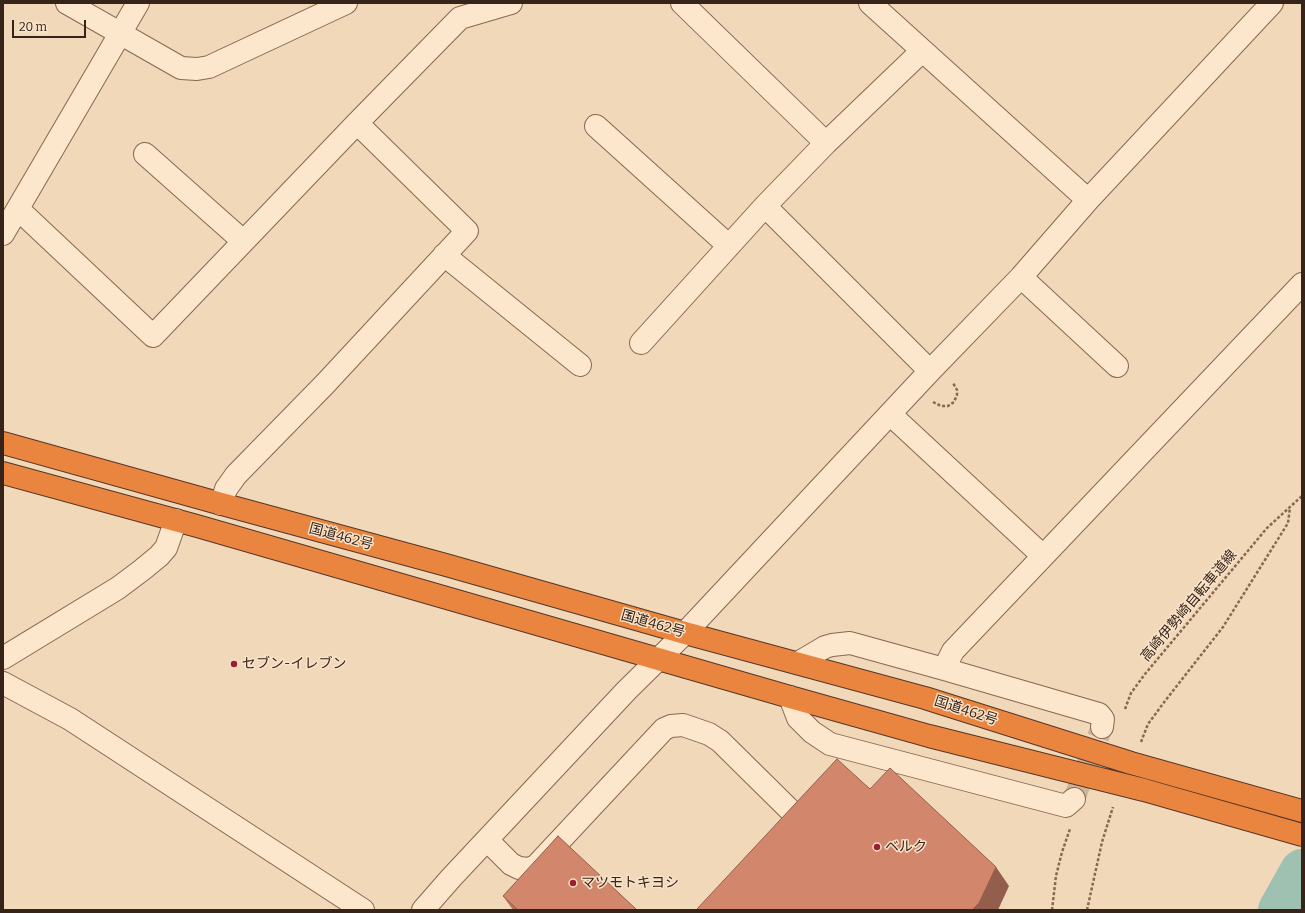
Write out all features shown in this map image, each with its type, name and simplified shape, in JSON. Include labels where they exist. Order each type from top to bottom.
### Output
[{"type":"highway","name":"国道462号","points":[[3,443],[446,565],[685,633],[925,698],[1088,750],[1302,811]]},
{"type":"highway","name":"国道462号","points":[[3,473],[176,520],[929,736],[1144,790],[1302,835]]},
{"type":"street","points":[[67,3],[181,68],[197,69],[209,67],[346,3]]},
{"type":"street","points":[[3,234],[138,3]]},
{"type":"street","points":[[18,209],[153,336],[243,241],[460,18],[511,3]]},
{"type":"street","points":[[682,3],[826,143]]},
{"type":"street","points":[[870,3],[1088,200]]},
{"type":"street","points":[[423,910],[658,659],[685,633],[891,415],[930,371],[1021,277],[1088,200],[1264,6]]},
{"type":"street","points":[[641,343],[765,206],[826,143],[922,51]]},
{"type":"street","points":[[221,504],[226,489],[236,475],[325,384],[467,231],[357,123]]},
{"type":"street","points":[[596,126],[729,246]]},
{"type":"street","points":[[145,154],[243,241]]},
{"type":"street","points":[[765,206],[930,371]]},
{"type":"street","points":[[444,255],[580,365]]},
{"type":"street","points":[[1021,277],[1117,366]]},
{"type":"street","points":[[944,669],[953,652],[1302,284]]},
{"type":"street","points":[[891,415],[1044,556]]},
{"type":"street","points":[[3,658],[118,588],[142,570],[166,548],[176,520]]},
{"type":"street","points":[[798,663],[825,647],[850,643],[1099,714],[1103,719],[1102,727]]},
{"type":"street","points":[[3,683],[70,719],[363,910]]},
{"type":"street","points":[[790,697],[798,718],[812,732],[850,758],[1066,806],[1074,799]]},
{"type":"street","points":[[487,840],[511,864],[519,868],[528,869],[536,866],[664,728],[683,725],[709,734],[720,741],[802,811],[781,833]]},
{"type":"path","points":[[930,400],[941,406],[948,406],[954,402],[957,395],[957,390],[953,383]]},
{"type":"path","name":"高崎伊勢崎自転車道線","points":[[1124,711],[1131,693],[1145,674],[1267,528],[1302,496]]},
{"type":"path","points":[[1141,743],[1148,724],[1165,700],[1223,627],[1288,523],[1290,506]]},
{"type":"path","points":[[1087,910],[1102,842],[1113,807]]},
{"type":"path","points":[[1052,910],[1056,876],[1067,836],[1072,826]]},
{"type":"building","name":"ベルク","points":[[837,759],[870,789],[890,768],[996,867],[979,903],[972,910],[696,910]]},
{"type":"building","points":[[558,836],[637,910],[518,910],[503,896]]},
{"type":"waterway","points":[[1280,910],[1302,871]]},
{"type":"tunnel","points":[[1074,799],[1102,727]]},
{"type":"place","name":"セブン-イレブン","points":[[234,664]]},
{"type":"place","name":"ベルク","points":[[877,847]]},
{"type":"place","name":"マツモトキヨシ","points":[[573,883]]}]
